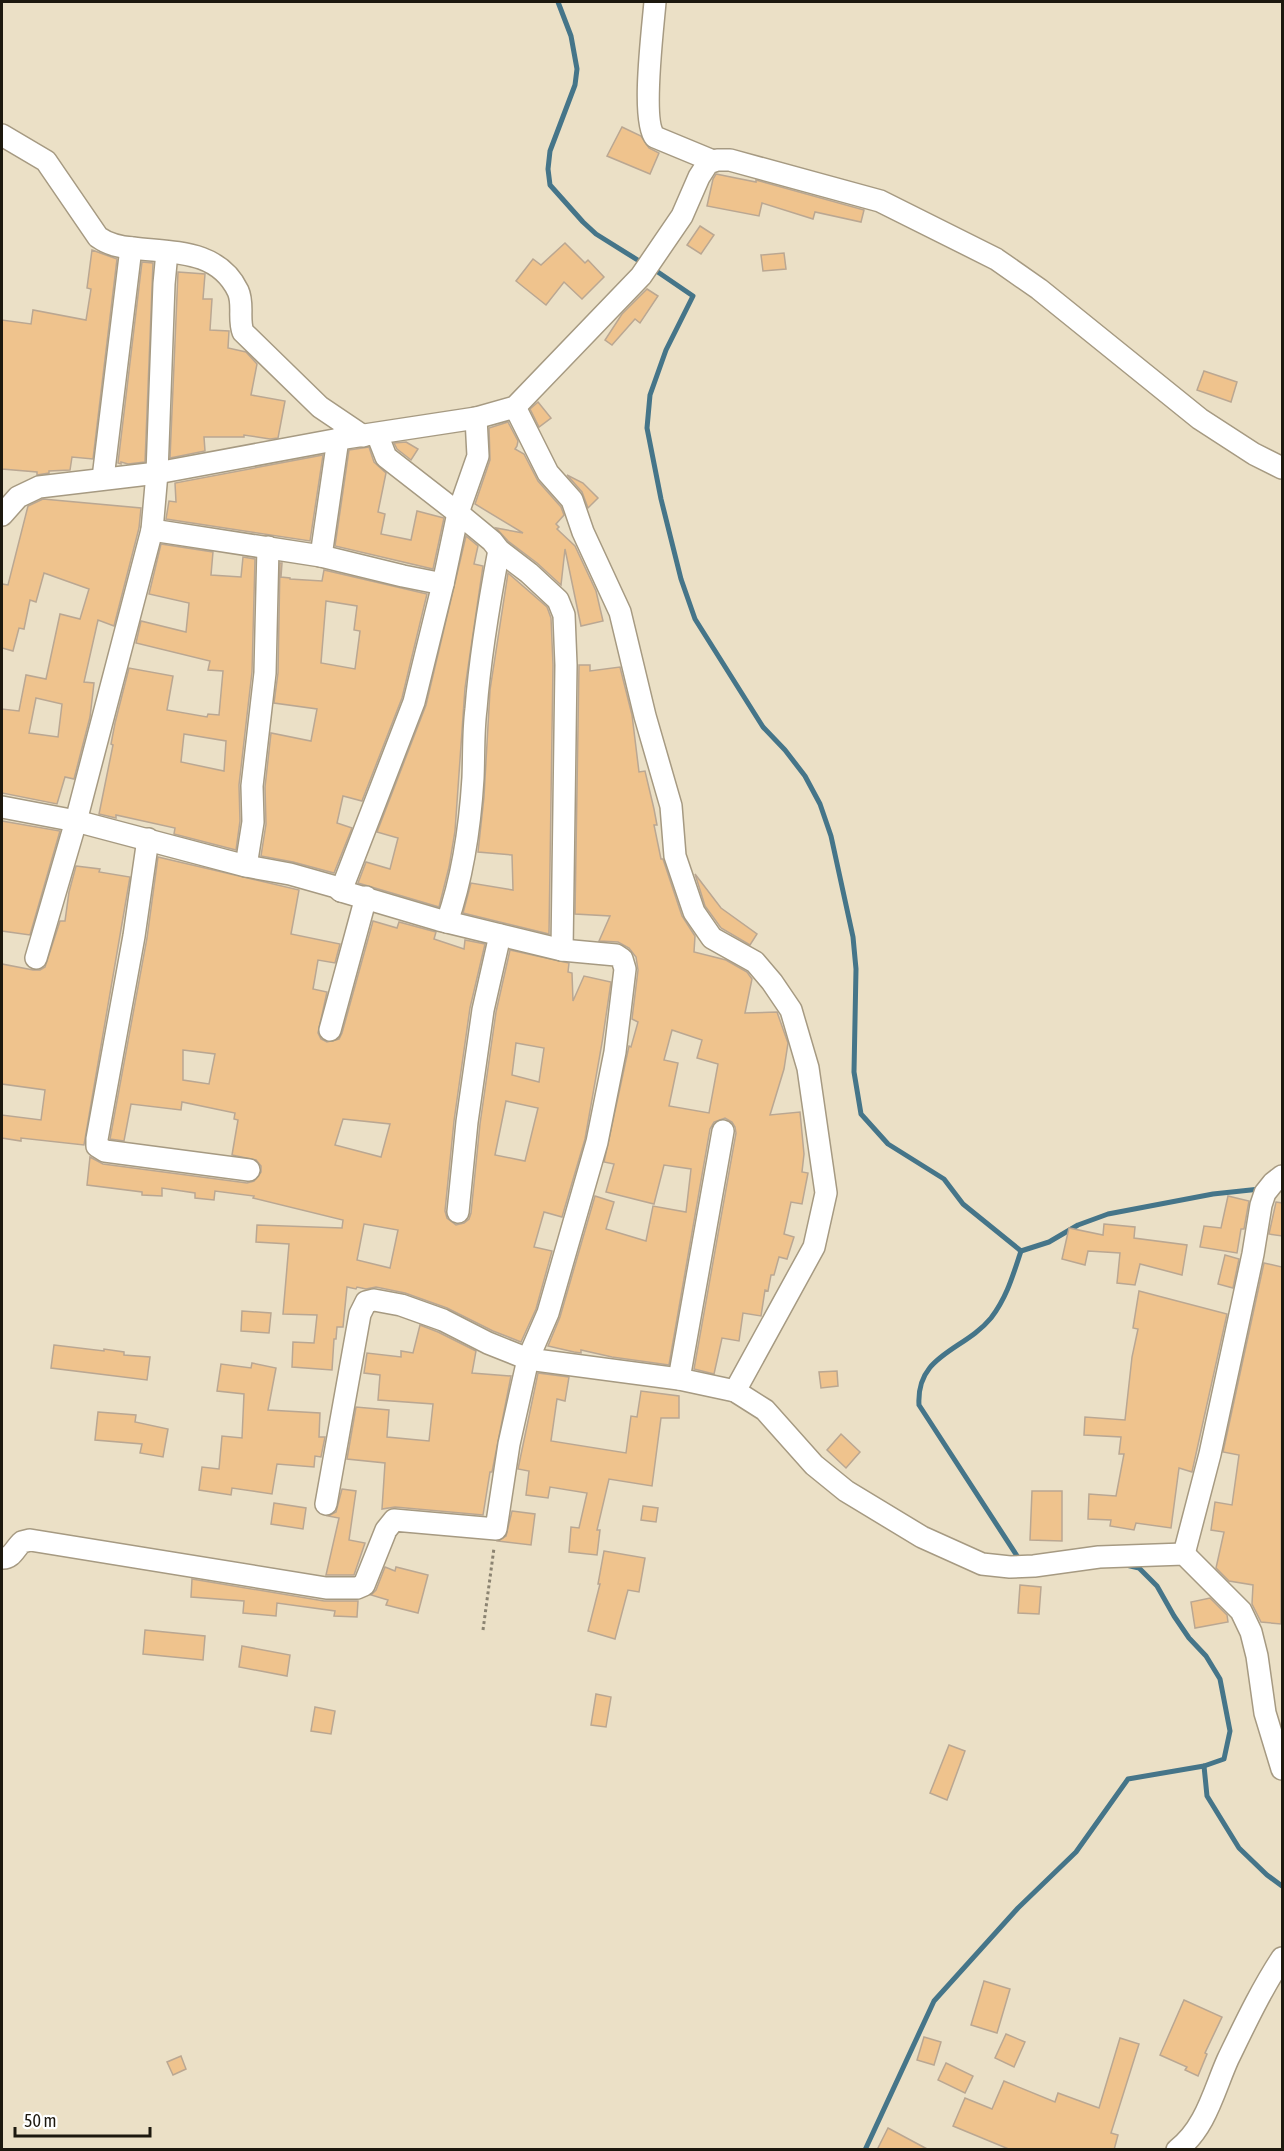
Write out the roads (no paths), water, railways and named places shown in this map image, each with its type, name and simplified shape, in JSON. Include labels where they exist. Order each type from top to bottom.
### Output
[{"type":"street","points":[[655,2],[649,94],[651,132],[655,137],[713,161]]},
{"type":"street","points":[[2,135],[46,161],[98,237],[105,242],[131,248],[201,257],[216,264],[231,280],[239,293],[240,324],[243,332],[320,407],[356,437],[386,457],[457,517],[492,541],[499,550],[529,573],[558,600],[564,615],[566,665],[562,950]]},
{"type":"street","points":[[341,891],[414,702],[457,517],[496,412],[641,276],[682,216],[699,177],[708,163],[730,160],[880,201],[996,260],[1039,290],[1200,420],[1254,454],[1282,468]]},
{"type":"street","points":[[103,478],[131,248]]},
{"type":"street","points":[[36,958],[76,821],[152,530],[158,473],[163,289],[167,252]]},
{"type":"street","points":[[2,515],[18,496],[39,487],[158,473],[496,412]]},
{"type":"street","points":[[496,412],[572,500],[583,532],[620,612],[645,716],[671,806],[675,856],[694,912],[712,938],[755,962],[772,982],[791,1010],[808,1068],[826,1193],[814,1247],[735,1391]]},
{"type":"street","points":[[321,555],[356,437]]},
{"type":"street","points":[[152,530],[321,555],[443,584]]},
{"type":"street","points":[[246,866],[253,822],[252,786],[265,673],[268,547]]},
{"type":"street","points":[[447,922],[458,890],[467,836],[475,710],[487,613],[499,550]]},
{"type":"street","points":[[2,807],[76,821],[246,866],[290,874],[447,922],[562,950],[616,955],[622,959],[625,969],[615,1052],[597,1142],[548,1313],[528,1359],[509,1444],[496,1528],[394,1520],[386,1530],[364,1585],[357,1588],[326,1587],[30,1540],[22,1542],[13,1554],[2,1558]]},
{"type":"street","points":[[148,840],[134,936],[97,1146],[105,1151],[249,1170]]},
{"type":"street","points":[[330,1030],[366,897]]},
{"type":"street","points":[[458,1212],[467,1122],[483,1010],[500,935]]},
{"type":"street","points":[[679,1379],[723,1131]]},
{"type":"street","points":[[1184,1554],[1210,1454],[1265,1193],[1282,1176]]},
{"type":"street","points":[[326,1504],[360,1314],[366,1302],[374,1300],[400,1305],[443,1320],[488,1343],[528,1359],[679,1379],[735,1391],[765,1410],[814,1465],[846,1491],[922,1537],[982,1564],[1010,1567],[1034,1566],[1099,1557],[1184,1554],[1241,1611],[1251,1632],[1257,1656],[1265,1713],[1282,1769]]},
{"type":"street","points":[[1177,2150],[1197,2127],[1213,2098],[1259,1994],[1282,1958]]},
{"type":"waterway","points":[[558,2],[571,36],[577,69],[575,85],[550,151],[548,169],[550,185],[596,234],[644,264]]},
{"type":"waterway","points":[[652,268],[693,296],[666,350],[650,395],[647,428],[661,499],[681,579],[695,619],[763,727],[805,776],[820,804],[831,836],[853,937],[856,969],[854,1072],[861,1114],[888,1144],[944,1179],[963,1204],[1021,1251],[1049,1242],[1078,1225],[1108,1214],[1213,1194],[1260,1189]]},
{"type":"waterway","points":[[1021,1251],[1009,1286],[997,1310],[980,1329],[933,1364],[920,1388],[919,1405],[1021,1562]]},
{"type":"waterway","points":[[865,2150],[934,2001],[1018,1908],[1076,1852],[1128,1779],[1204,1766],[1224,1759],[1230,1731],[1220,1679],[1206,1656],[1189,1638],[1174,1616],[1157,1586],[1139,1568],[1126,1565]]},
{"type":"waterway","points":[[1204,1766],[1207,1796],[1239,1848],[1282,1886]]}]
